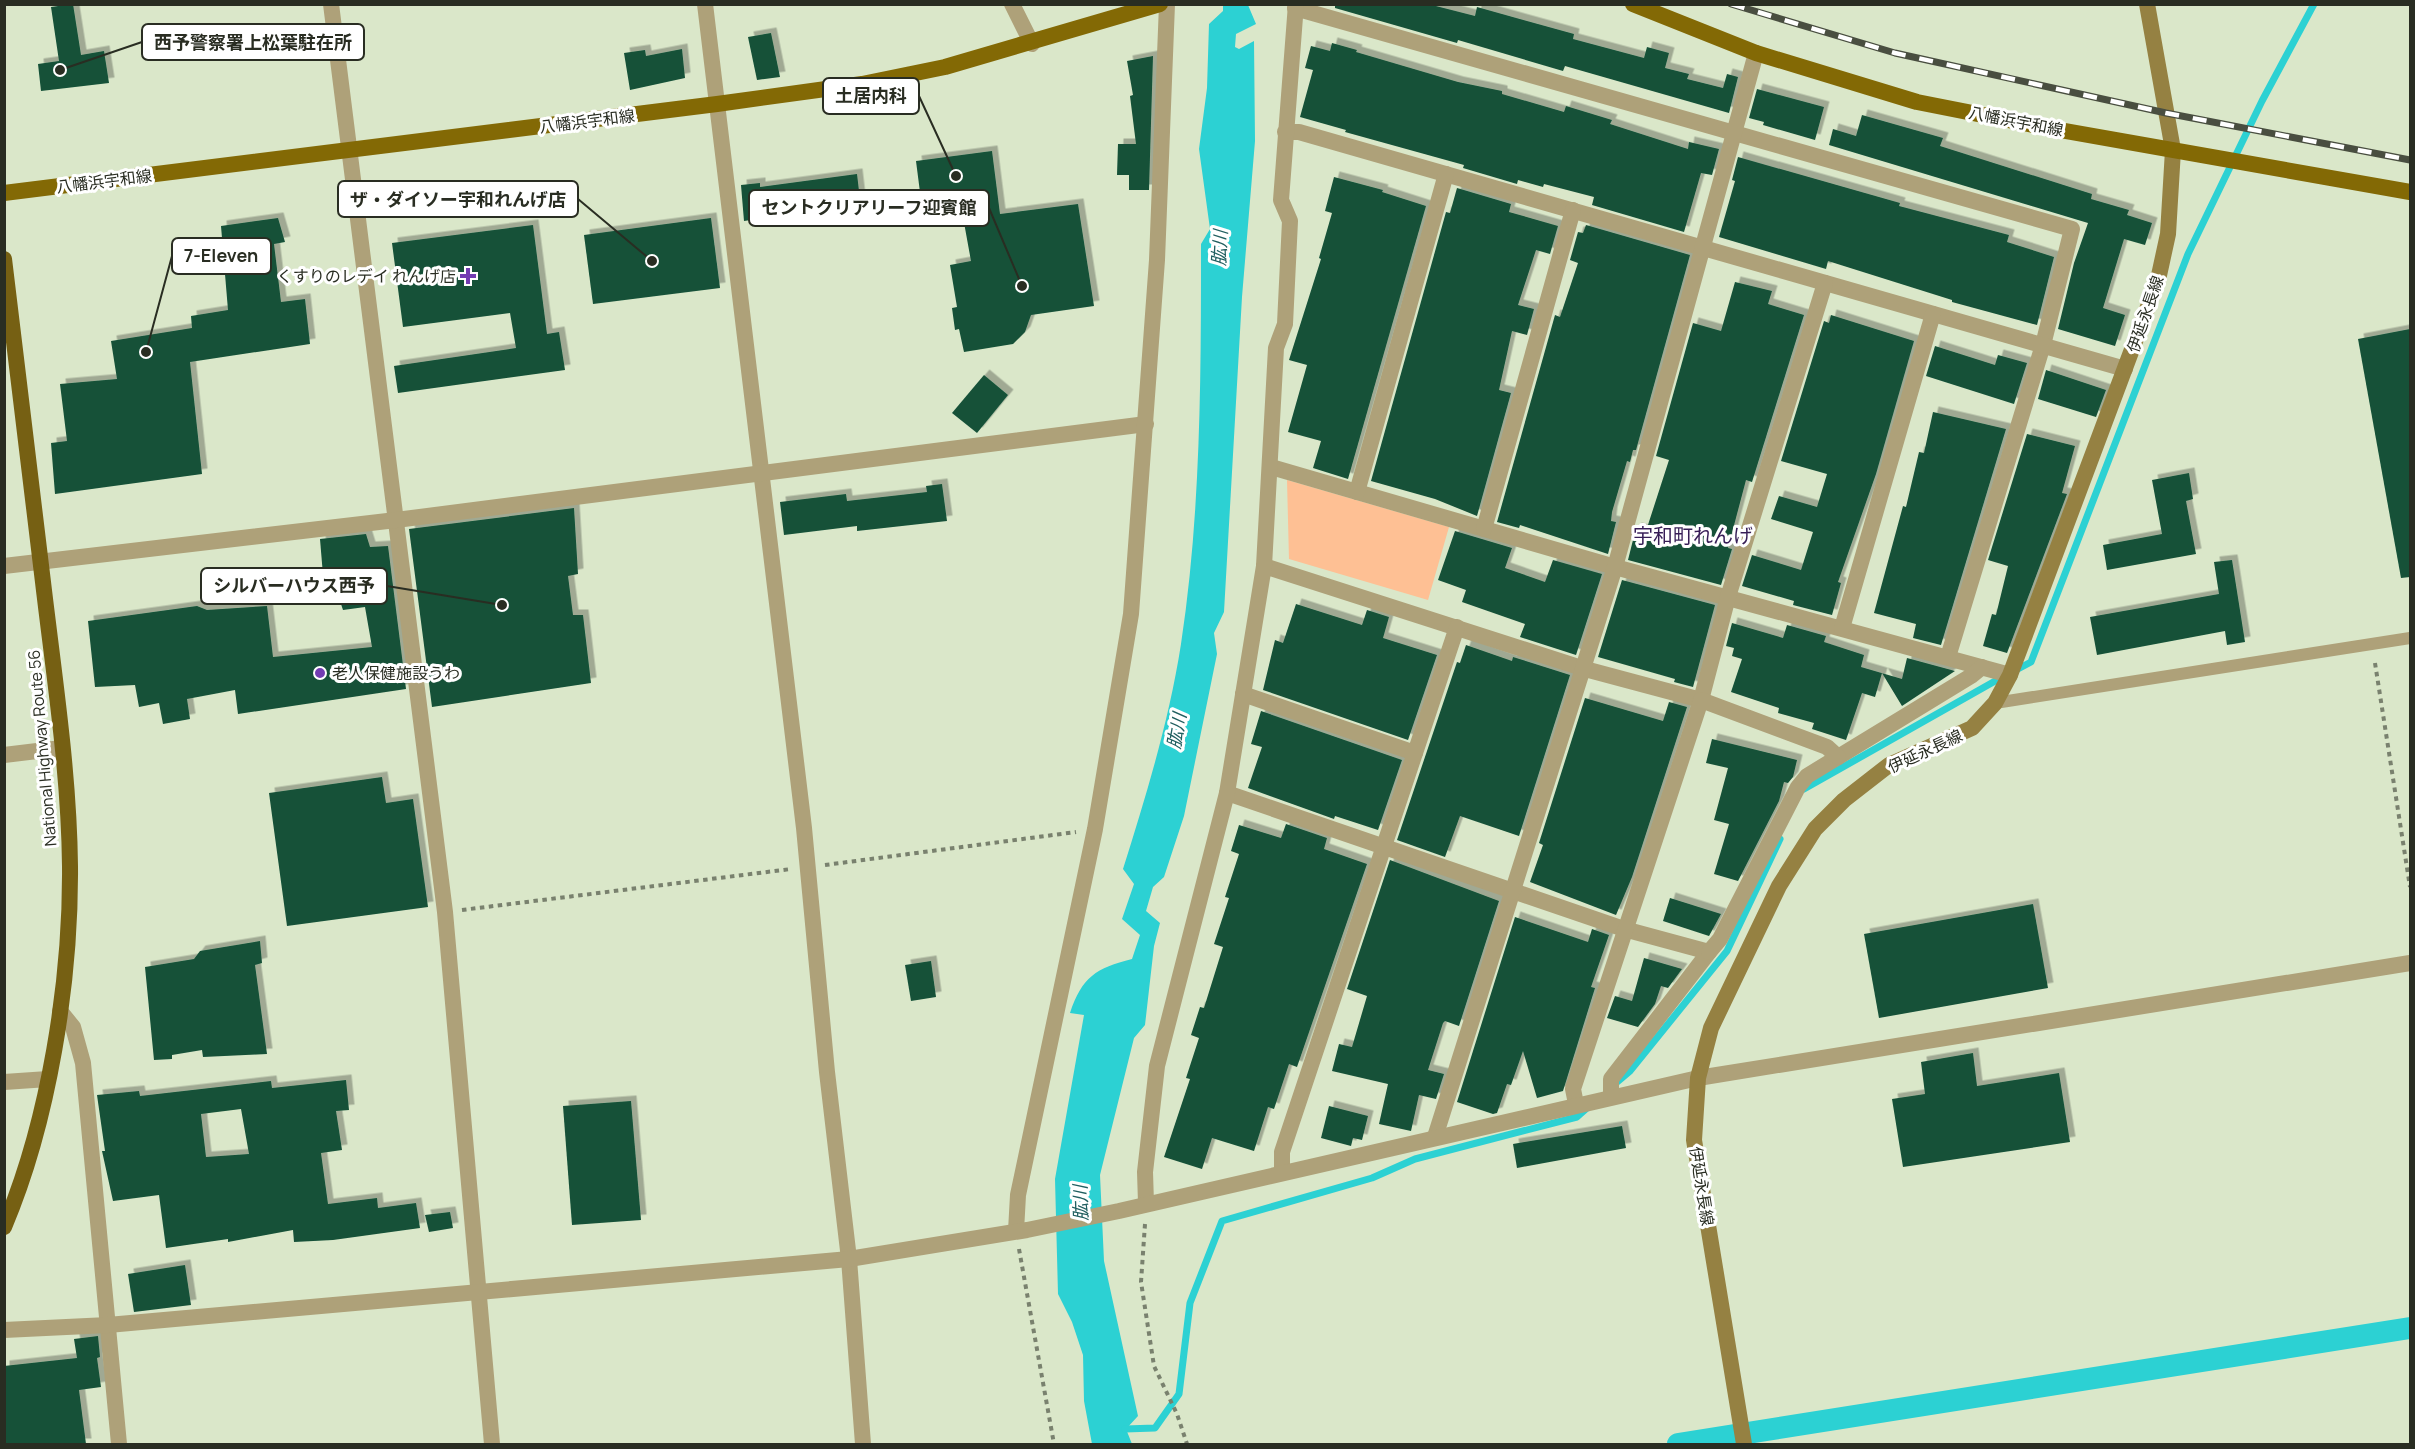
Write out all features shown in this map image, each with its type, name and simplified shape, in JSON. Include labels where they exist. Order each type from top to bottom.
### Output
[{"type":"highway","name":"National Highway Route 56","points":[[4,260],[62,747],[70,868],[60,1011],[48,1079],[13,1206],[4,1227]]},
{"type":"main road","name":"八幡浜宇和線","points":[[4,193],[862,84],[945,67],[1032,44],[1160,4]]},
{"type":"main road","name":"八幡浜宇和線","points":[[1633,4],[1756,53],[1917,102],[2410,192]]},
{"type":"main road","name":"伊延永長線","points":[[1744,1444],[1694,1140],[1698,1078],[1711,1028],[1779,886],[1815,829],[1844,800],[1889,765],[1972,728],[1995,703],[2010,675],[2125,369],[2161,268],[2168,234],[2173,150],[2146,4]]},
{"type":"street","points":[[331,4],[445,912],[492,1444]]},
{"type":"street","points":[[705,4],[786,668],[849,1259],[863,1444]]},
{"type":"street","points":[[1012,4],[1032,44]]},
{"type":"street","points":[[1021,1230],[1018,1196],[1095,829],[1131,614],[1157,260],[1167,4]]},
{"type":"street","points":[[1146,1203],[1145,1172],[1157,1066],[1227,794],[1264,566],[1276,348],[1285,324],[1290,222],[1281,200],[1296,6],[2072,230],[2043,345],[1948,657]]},
{"type":"street","points":[[1435,1137],[1585,669],[1704,248],[1756,53]]},
{"type":"street","points":[[1285,132],[1299,132],[2125,369]]},
{"type":"street","points":[[1357,492],[1446,174]]},
{"type":"street","points":[[1484,529],[1573,210]]},
{"type":"street","points":[[1576,1104],[1573,1089],[1701,700],[1728,597],[1825,283]]},
{"type":"street","points":[[1842,628],[1933,314]]},
{"type":"street","points":[[4,566],[396,520],[1146,424]]},
{"type":"street","points":[[1271,467],[1615,567],[2010,675]]},
{"type":"street","points":[[1264,566],[1585,669],[1701,700],[1827,747],[1838,757]]},
{"type":"street","points":[[1282,1172],[1282,1152],[1456,627]]},
{"type":"street","points":[[1611,1096],[1611,1079],[1720,939],[1798,787],[1807,776],[1971,676],[1982,667]]},
{"type":"street","points":[[1243,694],[1415,753]]},
{"type":"street","points":[[4,755],[62,747]]},
{"type":"street","points":[[1227,794],[1624,929],[1709,952]]},
{"type":"street","points":[[4,1330],[108,1325],[849,1259],[1021,1230],[1119,1210],[1698,1078],[2410,963]]},
{"type":"street","points":[[60,1011],[73,1027],[83,1063],[118,1444]]},
{"type":"street","points":[[4,1082],[48,1079]]},
{"type":"lane","points":[[1995,703],[2410,638]]},
{"type":"path","points":[[2375,663],[2410,887]]},
{"type":"path","points":[[445,912],[1095,829]]},
{"type":"path","points":[[1146,1203],[1142,1282],[1154,1366],[1177,1414],[1187,1444]]},
{"type":"path","points":[[1021,1230],[1054,1444]]},
{"type":"shaded area","points":[[1287,480],[1449,527],[1428,600],[1289,559]]},
{"type":"water","name":"肱川","points":[[1223,5],[1248,5],[1256,24],[1236,34],[1235,47],[1239,49],[1254,41],[1255,141],[1242,297],[1224,612],[1214,633],[1217,654],[1184,816],[1164,877],[1153,887],[1146,911],[1160,923],[1154,946],[1145,1025],[1134,1038],[1100,1175],[1104,1261],[1138,1416],[1126,1429],[1132,1444],[1092,1444],[1084,1401],[1083,1355],[1072,1322],[1058,1294],[1055,1179],[1084,1015],[1070,1013],[1085,982],[1109,966],[1132,959],[1140,935],[1122,919],[1134,884],[1123,869],[1163,730],[1176,673],[1188,594],[1199,444],[1201,244],[1210,229],[1199,149],[1207,88],[1209,24],[1223,11]]},
{"type":"building","points":[[73,4],[81,55],[104,51],[109,83],[41,91],[38,64],[59,61],[51,7]]},
{"type":"building","points":[[1335,4],[1428,4],[1475,16],[1477,7],[1574,34],[1573,39],[1644,58],[1647,47],[1669,53],[1665,68],[1689,74],[1687,79],[1723,88],[1727,74],[1738,77],[1729,113],[1565,66],[1563,71],[1458,40],[1457,43],[1335,8]]},
{"type":"building","points":[[771,33],[780,77],[757,80],[748,37]]},
{"type":"building","points":[[1332,43],[1458,82],[1502,91],[1502,94],[1564,112],[1566,106],[1612,120],[1610,124],[1688,149],[1689,142],[1719,149],[1712,175],[1701,173],[1684,232],[1592,205],[1594,197],[1544,184],[1543,187],[1518,180],[1517,184],[1463,168],[1464,165],[1300,117],[1313,70],[1305,68],[1311,46],[1330,51]]},
{"type":"building","points":[[682,49],[685,78],[630,90],[624,53],[645,50],[646,56]]},
{"type":"building","points":[[1153,56],[1149,190],[1129,190],[1129,175],[1117,175],[1118,144],[1136,144],[1130,96],[1133,95],[1127,61]]},
{"type":"building","points":[[1757,89],[1824,107],[1815,140],[1763,125],[1764,122],[1749,118]]},
{"type":"building","points":[[1862,115],[1943,138],[1940,146],[2092,194],[2091,199],[2129,210],[2127,215],[2152,223],[2145,245],[2124,239],[2103,308],[2125,315],[2115,346],[2058,329],[2074,263],[2088,223],[1829,145],[1833,129],[1856,136]]},
{"type":"building","points":[[992,151],[1000,214],[1078,204],[1094,306],[1031,315],[1025,332],[1013,344],[964,352],[959,329],[955,330],[952,308],[957,307],[950,265],[971,261],[959,195],[921,200],[916,161]]},
{"type":"building","points":[[1738,157],[1900,203],[1899,206],[2009,235],[2007,242],[2054,257],[2037,325],[1952,302],[1952,300],[1828,261],[1826,269],[1719,237],[1735,181],[1732,180]]},
{"type":"building","points":[[857,174],[861,208],[816,213],[815,208],[763,214],[764,218],[744,221],[741,185],[760,183],[760,187]]},
{"type":"building","points":[[1334,177],[1383,190],[1382,192],[1426,206],[1348,479],[1313,468],[1321,441],[1288,432],[1307,365],[1289,360],[1321,259],[1319,258],[1332,213],[1325,211]]},
{"type":"building","points":[[1457,188],[1511,204],[1509,212],[1558,226],[1550,254],[1536,250],[1518,305],[1534,309],[1527,335],[1512,331],[1499,390],[1511,393],[1477,516],[1435,499],[1371,481],[1446,212],[1450,213]]},
{"type":"building","points":[[278,218],[285,242],[274,244],[281,302],[305,299],[310,344],[190,362],[202,474],[55,494],[51,443],[67,441],[60,384],[117,379],[111,341],[192,328],[191,316],[228,310],[221,226]]},
{"type":"building","points":[[711,218],[720,288],[593,304],[584,235]]},
{"type":"building","name":"くすりのレデイ れんげ店","points":[[533,225],[547,334],[559,332],[565,370],[398,393],[394,366],[516,348],[510,313],[403,327],[392,243]]},
{"type":"building","points":[[1586,225],[1690,255],[1636,450],[1633,450],[1630,462],[1627,461],[1612,512],[1611,521],[1616,522],[1608,554],[1520,525],[1519,528],[1497,522],[1555,315],[1560,317],[1578,263],[1570,260],[1578,232],[1583,233]]},
{"type":"building","points":[[1735,282],[1772,291],[1768,304],[1804,315],[1752,482],[1746,480],[1728,548],[1732,549],[1721,585],[1628,560],[1636,528],[1646,531],[1669,460],[1656,456],[1693,323],[1721,331]]},
{"type":"building","points":[[1831,315],[1914,341],[1876,474],[1838,582],[1841,583],[1832,615],[1793,605],[1794,601],[1742,586],[1752,555],[1801,570],[1813,532],[1771,519],[1779,496],[1817,507],[1827,474],[1781,461],[1824,321],[1829,323]]},
{"type":"building","points":[[2410,329],[2410,577],[2401,578],[2358,339]]},
{"type":"building","points":[[1935,346],[1995,365],[1998,355],[2027,363],[2014,404],[1926,376]]},
{"type":"building","points":[[2046,370],[2106,390],[2096,417],[2038,399]]},
{"type":"building","points":[[984,375],[1008,395],[977,433],[952,413]]},
{"type":"building","points":[[1933,412],[2006,429],[1941,645],[1913,638],[1916,624],[1874,613],[1903,506],[1906,507],[1919,452],[1924,453]]},
{"type":"building","points":[[2027,434],[2075,446],[2062,493],[2067,494],[2007,653],[1983,646],[1992,614],[1996,615],[2008,566],[1988,560]]},
{"type":"building","points":[[2189,473],[2193,499],[2186,501],[2196,554],[2107,570],[2103,545],[2162,534],[2152,480]]},
{"type":"building","points":[[942,484],[947,521],[857,531],[857,526],[784,535],[780,502],[846,494],[847,501],[927,492],[926,486]]},
{"type":"building","points":[[574,508],[578,574],[568,576],[573,615],[583,615],[591,683],[432,707],[409,529]]},
{"type":"building","points":[[1455,531],[1512,548],[1505,568],[1545,582],[1553,560],[1602,574],[1576,655],[1520,637],[1525,624],[1462,602],[1466,590],[1438,580]]},
{"type":"building","points":[[366,534],[370,547],[388,546],[406,689],[238,714],[235,690],[187,699],[190,719],[163,724],[159,703],[139,707],[135,685],[95,687],[88,621],[197,606],[207,610],[267,606],[273,657],[372,647],[365,607],[343,610],[339,598],[325,599],[320,539]]},
{"type":"building","points":[[2232,560],[2245,642],[2227,645],[2225,631],[2097,655],[2090,617],[2219,594],[2214,562]]},
{"type":"building","points":[[1622,580],[1715,605],[1693,687],[1674,682],[1675,679],[1598,657]]},
{"type":"building","points":[[1296,604],[1362,625],[1367,610],[1389,617],[1383,638],[1437,655],[1408,740],[1263,690],[1275,640],[1283,643]]},
{"type":"building","points":[[1732,623],[1783,638],[1787,625],[1826,636],[1824,642],[1864,655],[1861,667],[1882,673],[1875,697],[1862,693],[1846,740],[1812,729],[1814,723],[1778,713],[1779,708],[1731,692],[1742,659],[1732,656],[1734,648],[1726,646]]},
{"type":"building","points":[[1466,645],[1512,661],[1513,657],[1570,675],[1519,836],[1460,816],[1445,857],[1397,840],[1457,662],[1460,663]]},
{"type":"building","points":[[1907,658],[1955,671],[1902,706],[1882,673],[1902,679]]},
{"type":"building","points":[[1585,698],[1663,721],[1669,702],[1687,707],[1632,877],[1616,915],[1530,882],[1543,845],[1539,843]]},
{"type":"building","points":[[1261,711],[1402,760],[1378,830],[1335,816],[1334,819],[1248,788],[1262,747],[1251,744]]},
{"type":"building","points":[[1712,739],[1797,760],[1793,777],[1788,783],[1784,782],[1779,801],[1738,881],[1714,874],[1729,824],[1714,820],[1728,768],[1706,763]]},
{"type":"building","points":[[382,777],[386,803],[413,799],[428,907],[287,926],[269,793]]},
{"type":"building","points":[[1286,824],[1327,838],[1324,849],[1367,864],[1297,1067],[1289,1064],[1274,1109],[1268,1107],[1254,1151],[1212,1138],[1202,1169],[1164,1157],[1190,1079],[1186,1078],[1199,1038],[1191,1035],[1200,1007],[1204,1008],[1223,947],[1214,944],[1229,898],[1225,897],[1239,854],[1231,851],[1239,825],[1281,838]]},
{"type":"building","points":[[1390,860],[1499,901],[1459,1026],[1445,1021],[1443,1023],[1428,1070],[1444,1074],[1436,1099],[1419,1095],[1411,1131],[1379,1124],[1388,1084],[1332,1071],[1339,1044],[1352,1047],[1367,996],[1347,989]]},
{"type":"building","points":[[1670,898],[1721,914],[1709,936],[1663,921]]},
{"type":"building","points":[[2033,904],[2048,988],[1879,1018],[1864,934]]},
{"type":"building","points":[[1515,917],[1588,942],[1592,929],[1609,935],[1591,987],[1595,988],[1563,1091],[1537,1098],[1523,1051],[1511,1085],[1507,1084],[1497,1113],[1493,1114],[1457,1102]]},
{"type":"building","points":[[260,941],[262,963],[255,965],[267,1054],[203,1057],[202,1050],[172,1055],[172,1059],[154,1060],[145,967],[194,959],[200,951]]},
{"type":"building","points":[[1644,958],[1682,969],[1668,988],[1661,986],[1655,1004],[1638,1027],[1607,1018],[1615,996],[1632,1001]]},
{"type":"building","points":[[931,961],[936,997],[911,1001],[905,965]]},
{"type":"building","points":[[1973,1053],[1977,1086],[2059,1073],[2070,1142],[1903,1167],[1892,1099],[1925,1094],[1921,1062]]},
{"type":"building","points":[[346,1080],[349,1110],[336,1111],[342,1150],[321,1153],[328,1204],[377,1198],[378,1208],[416,1203],[420,1228],[333,1240],[294,1242],[293,1230],[228,1242],[228,1239],[166,1248],[159,1195],[113,1201],[102,1151],[105,1151],[97,1095],[139,1091],[140,1096],[271,1081],[272,1088]],"holes":[[[241,1109],[249,1154],[206,1157],[201,1114]]]},
{"type":"building","points":[[631,1101],[641,1220],[572,1225],[563,1106]]},
{"type":"building","points":[[1329,1106],[1368,1116],[1362,1140],[1353,1138],[1351,1146],[1321,1138]]},
{"type":"building","points":[[1622,1126],[1626,1148],[1517,1168],[1513,1144]]},
{"type":"building","points":[[450,1212],[453,1228],[429,1232],[425,1215]]},
{"type":"building","points":[[185,1265],[191,1305],[134,1312],[128,1274]]},
{"type":"building","points":[[98,1336],[100,1357],[97,1358],[101,1387],[79,1390],[86,1444],[4,1444],[4,1366],[77,1358],[74,1339]]},
{"type":"waterway","points":[[2016,670],[2031,662],[2188,254],[2262,101],[2314,4]]},
{"type":"waterway","points":[[1804,789],[2004,676]]},
{"type":"waterway","points":[[1617,1082],[1630,1071],[1727,951],[1780,839]]},
{"type":"waterway","points":[[1125,1429],[1155,1428],[1179,1394],[1190,1303],[1222,1221],[1372,1178],[1415,1159],[1577,1117],[1586,1109]]},
{"type":"waterway","points":[[1678,1444],[2410,1328]]},
{"type":"railway","points":[[1731,4],[1895,53],[2166,113],[2410,160]]},
{"type":"place","name":"西予警察署上松葉駐在所","points":[[60,70]]},
{"type":"place","name":"土居内科","points":[[956,176]]},
{"type":"place","name":"ザ・ダイソー宇和れんげ店","points":[[652,261]]},
{"type":"place","name":"くすりのレデイ れんげ店","points":[[468,276]]},
{"type":"place","name":"セントクリアリーフ迎賓館","points":[[1022,286]]},
{"type":"place","name":"7-Eleven","points":[[146,352]]},
{"type":"place","name":"シルバーハウス西予","points":[[502,605]]},
{"type":"place","name":"老人保健施設うわ","points":[[320,673]]},
{"type":"district","name":"宇和町れんげ","points":[[1693,536]]}]
